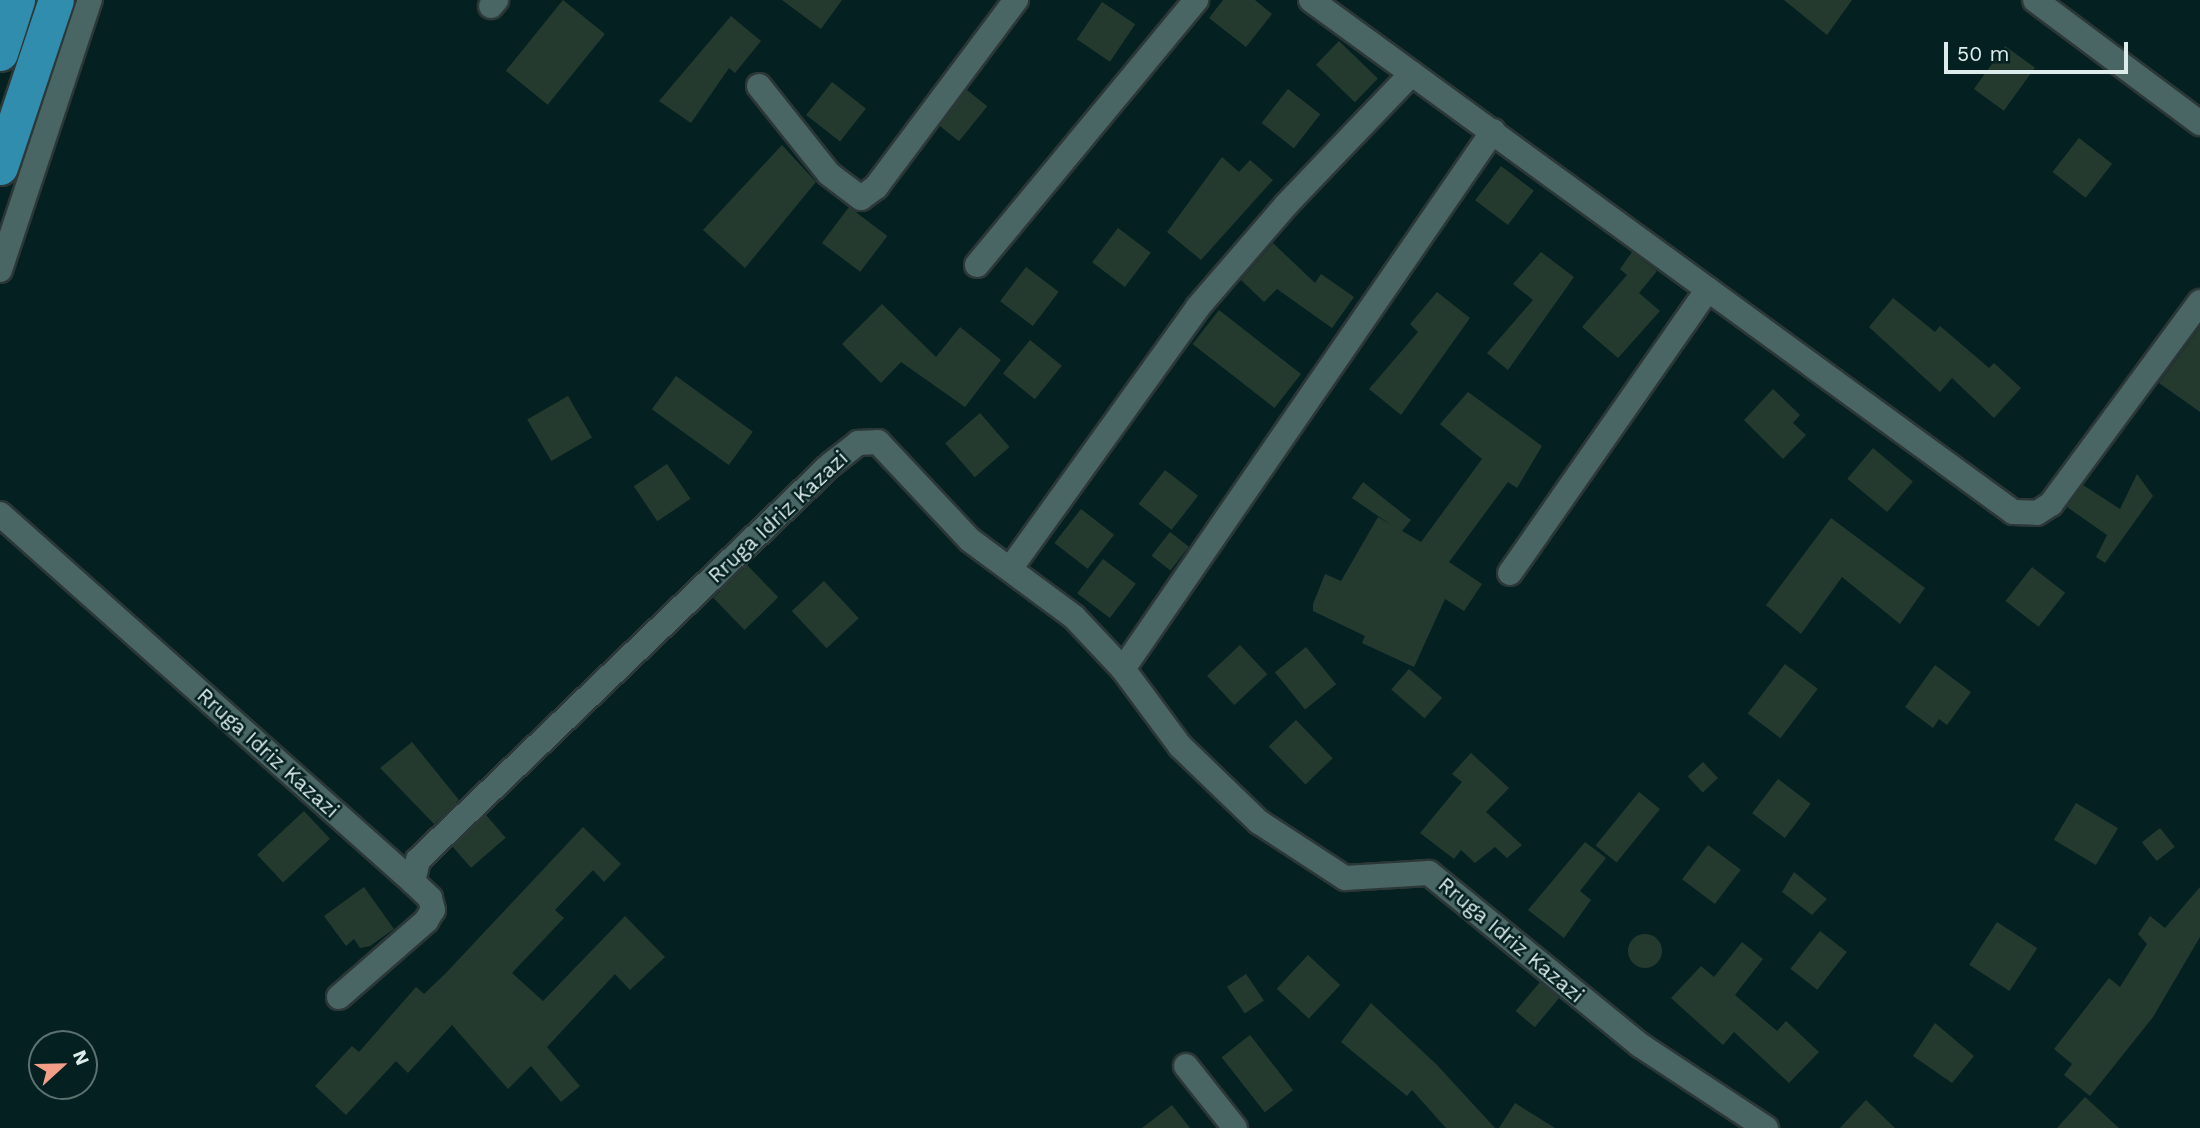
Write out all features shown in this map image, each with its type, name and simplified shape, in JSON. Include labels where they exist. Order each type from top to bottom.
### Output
[{"type":"highway","points":[[0,53],[17,0]]},
{"type":"highway","points":[[0,167],[57,0]]},
{"type":"street","points":[[0,270],[90,0]]},
{"type":"street","points":[[760,86],[829,174],[861,198],[876,187],[1016,0]]},
{"type":"street","points":[[976,265],[1196,0]]},
{"type":"street","points":[[1311,0],[1998,503],[2026,514],[2051,504],[2200,302]]},
{"type":"street","points":[[2035,0],[2200,123]]},
{"type":"street","points":[[1010,569],[1198,307],[1412,73]]},
{"type":"street","points":[[1123,669],[1493,131]]},
{"type":"street","points":[[1510,573],[1708,289]]},
{"type":"street","name":"Rruga Idriz Kazazi","points":[[0,514],[413,882],[418,860],[858,443],[878,442],[892,452],[970,540],[1074,617],[1123,669],[1212,782],[1321,867],[1360,881],[1417,869],[1429,873],[1640,1045],[1766,1128]]},
{"type":"street","points":[[339,997],[426,921],[433,910],[430,898],[413,882]]},
{"type":"street","points":[[1186,1066],[1235,1128]]},
{"type":"building","points":[[563,0],[605,34],[548,105],[506,71]]},
{"type":"building","points":[[782,0],[842,0],[821,29]]},
{"type":"building","points":[[1223,0],[1255,0],[1272,14],[1246,47],[1209,18]]},
{"type":"building","points":[[1784,0],[1852,0],[1827,35]]},
{"type":"building","points":[[1102,2],[1135,24],[1110,62],[1077,39]]},
{"type":"building","points":[[731,16],[761,41],[735,73],[729,68],[691,123],[659,101]]},
{"type":"building","points":[[1339,41],[1378,79],[1355,102],[1316,65]]},
{"type":"building","points":[[2005,46],[2035,68],[2004,111],[1974,89]]},
{"type":"building","points":[[832,82],[866,108],[840,142],[806,115]]},
{"type":"building","points":[[1288,89],[1320,114],[1294,148],[1262,123]]},
{"type":"building","points":[[967,90],[987,106],[959,141],[939,125]]},
{"type":"building","points":[[2079,138],[2112,164],[2086,198],[2053,172]]},
{"type":"building","points":[[782,145],[816,182],[745,268],[703,230]]},
{"type":"building","points":[[1222,157],[1239,172],[1250,160],[1273,180],[1201,260],[1167,232]]},
{"type":"building","points":[[1501,166],[1534,191],[1508,225],[1475,200]]},
{"type":"building","points":[[849,207],[887,236],[860,272],[822,243]]},
{"type":"building","points":[[1118,228],[1151,253],[1125,287],[1092,262]]},
{"type":"building","points":[[1273,243],[1315,283],[1321,274],[1354,297],[1332,328],[1277,289],[1264,302],[1241,280]]},
{"type":"building","points":[[1541,252],[1574,277],[1508,370],[1487,353],[1533,300],[1513,284]]},
{"type":"building","points":[[1632,252],[1657,271],[1639,293],[1660,311],[1618,358],[1582,327],[1627,275],[1620,269]]},
{"type":"building","points":[[1026,267],[1059,292],[1033,326],[1000,301]]},
{"type":"building","points":[[1437,292],[1470,318],[1401,415],[1369,389],[1418,332],[1410,324]]},
{"type":"building","points":[[1893,298],[1935,332],[1940,326],[1989,368],[1994,363],[2021,388],[1994,418],[1952,378],[1940,392],[1869,327]]},
{"type":"building","points":[[882,304],[936,357],[960,327],[1001,360],[965,407],[901,362],[881,383],[842,344]]},
{"type":"building","points":[[1219,310],[1301,374],[1274,408],[1193,344]]},
{"type":"building","points":[[2200,327],[2200,412],[2159,383]]},
{"type":"building","points":[[1030,340],[1062,366],[1035,399],[1003,373]]},
{"type":"building","points":[[676,376],[753,432],[729,465],[652,409]]},
{"type":"building","points":[[1773,389],[1800,415],[1793,423],[1806,435],[1783,459],[1744,420]]},
{"type":"building","points":[[1468,392],[1542,446],[1517,488],[1508,482],[1449,562],[1482,584],[1464,611],[1445,599],[1414,667],[1362,643],[1365,636],[1313,611],[1313,604],[1325,574],[1341,581],[1378,517],[1391,525],[1352,498],[1363,482],[1411,520],[1402,531],[1421,542],[1482,459],[1440,424]]},
{"type":"building","points":[[568,396],[592,438],[551,461],[527,420]]},
{"type":"building","points":[[980,413],[1010,447],[975,477],[945,443]]},
{"type":"building","points":[[1873,448],[1913,481],[1887,512],[1847,479]]},
{"type":"building","points":[[667,464],[690,499],[657,521],[634,486]]},
{"type":"building","points":[[1165,470],[1198,496],[1172,530],[1139,504]]},
{"type":"building","points":[[2137,474],[2153,496],[2105,563],[2096,557],[2107,535],[2067,507],[2083,485],[2120,509]]},
{"type":"building","points":[[1081,509],[1114,535],[1088,569],[1055,543]]},
{"type":"building","points":[[1831,518],[1925,588],[1900,624],[1842,577],[1801,634],[1766,605]]},
{"type":"building","points":[[1170,532],[1189,547],[1170,570],[1152,556]]},
{"type":"building","points":[[1103,559],[1136,584],[1110,618],[1077,593]]},
{"type":"building","points":[[747,565],[778,597],[744,630],[713,598]]},
{"type":"building","points":[[2032,567],[2065,593],[2039,627],[2006,601]]},
{"type":"building","points":[[824,581],[859,618],[827,648],[792,611]]},
{"type":"building","points":[[1240,645],[1267,674],[1234,705],[1207,676]]},
{"type":"building","points":[[1306,647],[1336,684],[1305,709],[1275,672]]},
{"type":"building","points":[[1785,664],[1818,689],[1780,738],[1748,714]]},
{"type":"building","points":[[1935,665],[1971,692],[1947,725],[1939,719],[1933,728],[1905,707]]},
{"type":"building","points":[[1409,669],[1442,698],[1424,718],[1391,689]]},
{"type":"building","points":[[1296,720],[1333,758],[1305,785],[1269,746]]},
{"type":"building","points":[[412,742],[459,800],[434,824],[380,768]]},
{"type":"building","points":[[1471,753],[1509,788],[1486,812],[1522,845],[1507,858],[1495,847],[1475,863],[1461,850],[1454,859],[1420,833],[1462,782],[1452,774]]},
{"type":"building","points":[[1703,762],[1718,778],[1703,792],[1688,776]]},
{"type":"building","points":[[1778,779],[1811,804],[1785,838],[1752,813]]},
{"type":"building","points":[[1639,792],[1660,809],[1617,863],[1596,846]]},
{"type":"building","points":[[2076,803],[2118,828],[2096,865],[2054,840]]},
{"type":"building","points":[[304,811],[330,839],[283,882],[257,855]]},
{"type":"building","points":[[486,815],[506,838],[471,868],[451,845]]},
{"type":"building","points":[[583,827],[621,864],[604,882],[593,870],[555,910],[564,918],[512,973],[543,1001],[625,916],[665,957],[630,990],[615,974],[547,1047],[580,1086],[561,1102],[531,1066],[508,1089],[452,1025],[408,1073],[396,1061],[346,1115],[315,1086],[352,1046],[359,1052],[416,987],[424,994],[445,974]]},
{"type":"building","points":[[2160,828],[2175,847],[2157,861],[2142,842]]},
{"type":"building","points":[[1585,842],[1606,858],[1580,891],[1591,900],[1564,938],[1528,910]]},
{"type":"building","points":[[1708,845],[1741,870],[1715,904],[1682,879]]},
{"type":"building","points":[[1794,872],[1827,899],[1812,915],[1782,892]]},
{"type":"building","points":[[364,887],[394,929],[370,946],[360,948],[354,939],[346,946],[324,916]]},
{"type":"building","points":[[2200,887],[2200,937],[2153,1017],[2090,1096],[2064,1075],[2072,1064],[2054,1049],[2109,978],[2120,987],[2147,944],[2138,934],[2150,916],[2165,928]]},
{"type":"building","points":[[1997,922],[2037,948],[2009,991],[1969,965]]},
{"type":"building","points":[[1820,931],[1847,952],[1817,990],[1790,969]]},
{"type":"building","points":[[1645,934],[1657,939],[1662,951],[1657,963],[1645,968],[1633,963],[1628,951],[1633,939]]},
{"type":"building","points":[[1742,942],[1763,959],[1735,995],[1777,1031],[1786,1021],[1819,1052],[1789,1083],[1734,1032],[1723,1045],[1671,998],[1701,966],[1714,977]]},
{"type":"building","points":[[1308,955],[1340,985],[1309,1019],[1277,989]]},
{"type":"building","points":[[1246,974],[1264,1001],[1245,1013],[1227,987]]},
{"type":"building","points":[[1540,982],[1559,998],[1535,1027],[1516,1011]]},
{"type":"building","points":[[1371,1003],[1437,1065],[1495,1128],[1446,1128],[1412,1090],[1407,1096],[1341,1042]]},
{"type":"building","points":[[1935,1023],[1974,1056],[1952,1083],[1913,1056]]},
{"type":"building","points":[[1250,1035],[1293,1090],[1265,1112],[1222,1057]]},
{"type":"building","points":[[2085,1097],[2119,1128],[2057,1128]]},
{"type":"building","points":[[1866,1100],[1895,1128],[1840,1128]]},
{"type":"building","points":[[1515,1103],[1555,1128],[1499,1128]]},
{"type":"building","points":[[1172,1105],[1190,1128],[1142,1128]]}]
